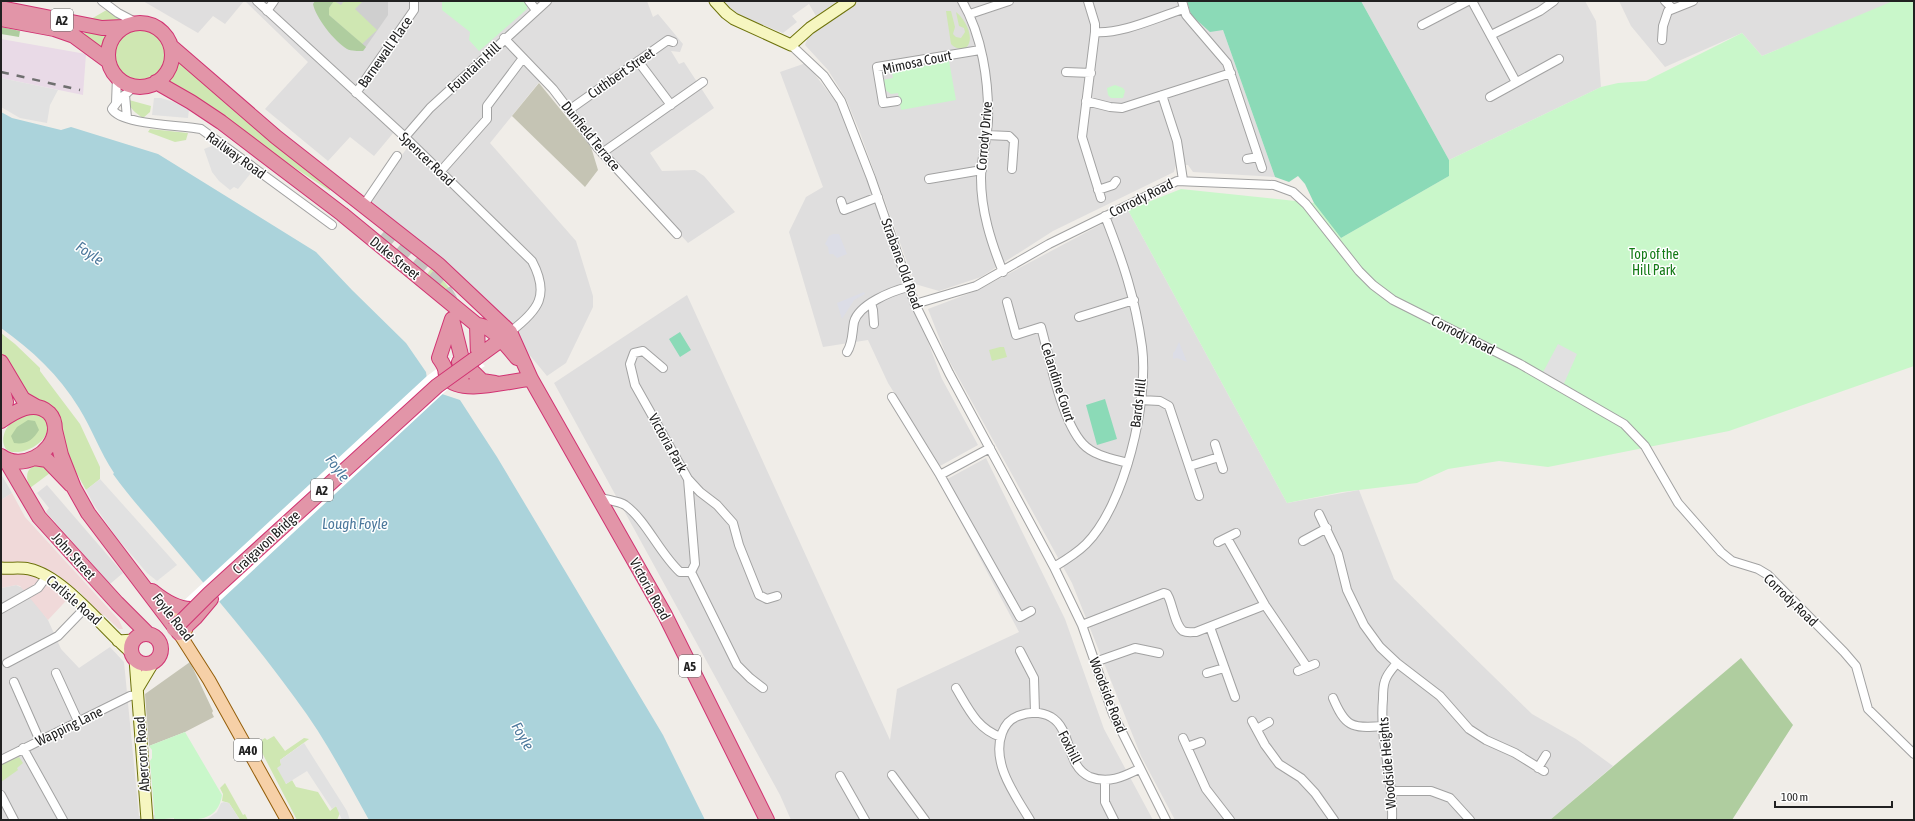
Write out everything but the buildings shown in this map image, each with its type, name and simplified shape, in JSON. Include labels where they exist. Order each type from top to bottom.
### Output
[{"type":"highway","name":"A2","points":[[1,8],[102,28],[123,27],[137,23],[150,24],[159,29],[167,37],[172,47]]},
{"type":"highway","name":"A2","points":[[1,19],[54,29],[74,36],[108,60],[117,77]]},
{"type":"highway","points":[[108,60],[107,52],[110,42],[115,34],[123,27]]},
{"type":"highway","points":[[117,77],[130,90],[148,86],[156,82],[166,73],[170,66],[172,47]]},
{"type":"highway","name":"Duke Street","points":[[172,47],[234,102],[307,162],[357,208],[381,235]]},
{"type":"highway","name":"Duke Street","points":[[156,82],[191,102],[221,122],[342,214],[477,325],[485,326],[506,336]]},
{"type":"highway","name":"Duke Street","points":[[288,174],[357,208],[439,265],[506,336]]},
{"type":"highway","points":[[445,368],[439,358],[452,317],[460,355],[473,359],[482,380],[498,383]]},
{"type":"highway","points":[[473,359],[454,362],[445,368],[437,389],[453,382],[465,371],[473,359],[477,325]]},
{"type":"highway","name":"Craigavon Bridge","points":[[162,651],[209,594],[425,397],[473,359],[506,336]]},
{"type":"highway","name":"Victoria Road","points":[[506,336],[524,363],[531,379],[665,615],[768,820]]},
{"type":"highway","name":"Foyle Road","points":[[1,362],[23,399],[45,410],[54,421],[61,454],[74,488],[88,513],[142,581],[182,625]]},
{"type":"highway","points":[[453,382],[468,388],[531,379]]},
{"type":"highway","points":[[1,383],[6,402],[1,421]]},
{"type":"highway","points":[[1,421],[20,409],[37,407]]},
{"type":"highway","points":[[23,492],[24,471],[33,459],[51,442],[55,430]]},
{"type":"highway","points":[[3,457],[19,463],[33,459]]},
{"type":"highway","name":"John Street","points":[[3,457],[39,517],[129,616],[139,643],[160,642],[162,651]]},
{"type":"highway","name":"Foyle Road","points":[[33,459],[47,460],[74,488]]},
{"type":"highway","name":"Foyle Road","points":[[142,581],[161,598],[181,608],[182,625]]},
{"type":"highway","points":[[153,663],[143,664],[139,643],[182,625]]},
{"type":"highway","name":"A2","points":[[153,663],[160,656],[162,651]]},
{"type":"main road","name":"Foyle Road","points":[[182,625],[209,680],[287,820]]},
{"type":"street","points":[[102,1],[137,23]]},
{"type":"street","name":"Spencer Road","points":[[257,1],[356,93],[405,136],[532,261],[542,285],[540,300],[533,313],[506,336]]},
{"type":"street","points":[[267,11],[274,1]]},
{"type":"street","name":"Barnewall Place","points":[[356,93],[414,10],[414,1]]},
{"type":"street","points":[[529,1],[536,10]]},
{"type":"street","name":"Fountain Hill","points":[[405,136],[430,108],[504,38],[547,1]]},
{"type":"street","name":"Strabane Old Road","points":[[715,1],[726,14],[734,19],[791,45],[824,76],[841,101],[878,197],[915,304],[949,373],[1054,567]]},
{"type":"street","points":[[791,45],[810,28],[849,1]]},
{"type":"street","name":"Corrody Drive","points":[[962,1],[970,14],[980,50],[988,97],[982,170],[982,193],[986,223],[1003,272]]},
{"type":"street","points":[[970,14],[1009,1]]},
{"type":"street","points":[[1088,1],[1095,24],[1095,32],[1082,137],[1100,194],[1113,185],[1116,181]]},
{"type":"street","points":[[1422,25],[1468,1]]},
{"type":"street","points":[[1472,1],[1516,82]]},
{"type":"street","points":[[1491,35],[1540,11],[1554,1]]},
{"type":"street","points":[[1665,1],[1672,8]]},
{"type":"street","points":[[1662,40],[1664,19],[1668,11],[1672,8],[1694,1]]},
{"type":"street","points":[[1095,32],[1106,33],[1120,30],[1183,5],[1191,21],[1227,63],[1262,168]]},
{"type":"street","name":"Dunfield Terrace","points":[[504,38],[553,89],[602,153],[677,234]]},
{"type":"street","name":"Cuthbert Street","points":[[569,110],[668,40],[673,42]]},
{"type":"street","name":"Mimosa Court","points":[[897,101],[883,103],[877,67],[980,50]]},
{"type":"street","points":[[440,172],[487,119],[487,106],[523,58]]},
{"type":"street","points":[[1490,97],[1559,59]]},
{"type":"street","points":[[638,61],[671,105]]},
{"type":"street","points":[[1066,72],[1090,73]]},
{"type":"street","points":[[1086,101],[1110,107],[1122,108],[1231,74]]},
{"type":"street","points":[[114,107],[117,77]]},
{"type":"street","points":[[602,153],[703,82]]},
{"type":"street","points":[[114,107],[121,97],[130,90]]},
{"type":"street","points":[[127,118],[130,90]]},
{"type":"street","points":[[1162,95],[1178,141],[1183,180]]},
{"type":"street","name":"Railway Road","points":[[114,107],[118,116],[147,124],[164,124],[201,129],[332,225]]},
{"type":"street","points":[[986,135],[1009,136],[1014,140],[1012,169]]},
{"type":"street","points":[[357,208],[397,156]]},
{"type":"street","points":[[1247,160],[1258,157]]},
{"type":"street","points":[[928,179],[982,170]]},
{"type":"street","name":"Corrody Road","points":[[915,304],[976,286],[1003,272],[1049,244],[1177,181],[1183,180],[1274,185],[1294,192],[1306,204],[1359,271],[1373,286],[1393,300],[1520,364],[1624,424],[1645,446],[1678,503],[1720,552],[1732,561],[1758,569],[1768,575],[1844,652],[1856,666],[1868,709],[1914,754]]},
{"type":"street","points":[[841,201],[844,210],[878,197]]},
{"type":"street","name":"Bards Hill","points":[[1054,567],[1086,544],[1105,518],[1118,492],[1128,463],[1140,400],[1142,348],[1134,300],[1126,271],[1105,216]]},
{"type":"street","points":[[847,352],[852,346],[855,320],[860,309],[908,287]]},
{"type":"street","points":[[1079,318],[1134,300]]},
{"type":"street","name":"Celandine Court","points":[[1007,302],[1016,335],[1040,327],[1065,412],[1084,445],[1094,452],[1128,463]]},
{"type":"street","points":[[871,303],[874,324]]},
{"type":"street","name":"Victoria Park","points":[[663,368],[644,351],[634,353],[630,364],[635,384],[688,479],[695,564],[691,572]]},
{"type":"street","points":[[892,397],[940,475],[1020,617],[1031,611]]},
{"type":"street","points":[[1140,400],[1160,401],[1169,406],[1199,496]]},
{"type":"street","points":[[1215,444],[1223,469]]},
{"type":"street","points":[[940,475],[990,448]]},
{"type":"street","points":[[1190,466],[1219,457]]},
{"type":"street","points":[[688,479],[700,492],[717,505],[733,523],[739,545],[759,595],[767,600],[777,596]]},
{"type":"street","points":[[598,497],[625,505],[639,519],[670,563],[680,572],[691,572],[737,664],[750,678],[763,688]]},
{"type":"street","points":[[1319,514],[1327,528],[1338,554],[1347,590],[1364,625],[1380,647],[1397,663],[1440,696],[1469,729],[1486,740],[1515,753],[1541,770],[1546,755]]},
{"type":"street","points":[[1303,541],[1327,528]]},
{"type":"street","points":[[1218,542],[1236,533]]},
{"type":"street","points":[[1227,538],[1265,605],[1311,666],[1298,671]]},
{"type":"street","name":"Woodside Road","points":[[1054,567],[1082,626],[1113,714],[1139,769],[1166,820]]},
{"type":"street","name":"Carlisle Road","points":[[1,568],[28,569],[47,576],[86,607],[118,641],[139,643]]},
{"type":"street","points":[[1,609],[38,588],[47,576]]},
{"type":"street","points":[[1082,626],[1164,593],[1167,594],[1178,624],[1183,631],[1196,632],[1265,605]]},
{"type":"street","points":[[7,663],[58,636],[86,607]]},
{"type":"street","points":[[1210,627],[1235,698]]},
{"type":"street","name":"Abercorn Road","points":[[139,643],[138,692],[147,820]]},
{"type":"street","points":[[1095,662],[1135,648],[1159,653]]},
{"type":"street","points":[[1020,651],[1034,678],[1035,712],[1014,718],[1005,726],[998,750],[1001,764],[1012,790],[1030,820]]},
{"type":"street","points":[[138,692],[153,663]]},
{"type":"street","name":"Woodside Heights","points":[[1392,820],[1392,791],[1382,726],[1384,681],[1397,663]]},
{"type":"street","points":[[1207,673],[1224,668]]},
{"type":"street","points":[[56,673],[78,721]]},
{"type":"street","points":[[14,682],[40,741]]},
{"type":"street","points":[[956,688],[973,717],[984,729],[1001,737]]},
{"type":"street","name":"Wapping Lane","points":[[1,760],[138,692]]},
{"type":"street","points":[[1332,702],[1341,717],[1350,724],[1363,728],[1382,726]]},
{"type":"street","name":"Foxhill","points":[[1035,712],[1051,718],[1063,731],[1075,763],[1088,776],[1105,781]]},
{"type":"street","points":[[1252,721],[1265,745],[1279,764],[1301,778],[1315,793],[1334,820]]},
{"type":"street","points":[[1257,729],[1269,722]]},
{"type":"street","points":[[1183,738],[1206,789],[1230,820]]},
{"type":"street","points":[[1187,747],[1201,742]]},
{"type":"street","points":[[23,748],[63,820]]},
{"type":"street","points":[[1114,820],[1105,802],[1105,781],[1125,777],[1139,769]]},
{"type":"street","points":[[892,775],[925,820]]},
{"type":"street","points":[[840,776],[865,820]]},
{"type":"street","points":[[1392,791],[1431,791],[1450,798],[1470,820]]},
{"type":"street","points":[[1,795],[14,820]]},
{"type":"shaded area","points":[[143,1],[244,1],[225,24],[213,16],[198,33]]},
{"type":"shaded area","points":[[245,1],[647,1],[653,17],[658,14],[683,44],[680,52],[671,51],[679,64],[684,62],[714,108],[650,153],[662,171],[695,170],[704,176],[735,212],[688,243],[600,146],[544,76],[490,143],[576,241],[593,296],[593,307],[566,363],[547,376],[499,318],[465,281],[370,200],[412,141],[399,126],[374,156],[350,137],[328,161],[265,109],[308,62]]},
{"type":"shaded area","points":[[334,1],[388,1],[388,15],[363,51]]},
{"type":"shaded area","points":[[722,1],[836,1],[837,3],[816,16],[809,4],[792,16],[797,22],[783,33],[738,15],[726,7]]},
{"type":"shaded area","points":[[859,1],[1187,1],[1191,15],[1223,30],[1275,177],[1193,172],[1188,165],[1176,165],[1174,172],[1053,231],[981,277],[939,291],[915,284],[859,130],[846,99],[828,70],[805,45],[808,37]]},
{"type":"shaded area","points":[[1361,1],[1585,1],[1596,21],[1601,87],[1449,160]]},
{"type":"shaded area","points":[[1619,1],[1895,1],[1762,56],[1742,33],[1665,67],[1631,26]]},
{"type":"shaded area","points":[[1,39],[86,54],[83,95],[1,78]]},
{"type":"shaded area","points":[[806,63],[839,106],[942,379],[978,445],[940,466],[888,383],[868,340],[823,347],[789,232],[806,197],[823,187],[780,72]]},
{"type":"shaded area","points":[[1,78],[58,90],[50,105],[47,123],[20,118],[1,107]]},
{"type":"shaded area","points":[[539,83],[591,147],[598,170],[585,187],[512,116]]},
{"type":"shaded area","points":[[154,98],[161,98],[174,102],[189,110],[188,118],[152,115]]},
{"type":"shaded area","points":[[214,145],[251,173],[238,189],[234,187],[230,190],[219,181],[212,172],[204,149]]},
{"type":"shaded area","points":[[1128,210],[1287,503],[1359,490],[1394,579],[1532,714],[1576,739],[1613,766],[1550,820],[1175,820],[1141,756],[1072,583],[946,355],[928,309],[978,290]]},
{"type":"shaded area","points":[[839,234],[847,254],[837,258],[833,254],[829,254],[828,247],[825,244],[829,236]]},
{"type":"shaded area","points":[[864,292],[865,294],[854,300],[842,319],[837,303]]},
{"type":"shaded area","points":[[687,295],[890,740],[897,689],[1019,632],[940,483],[986,458],[1065,619],[1104,729],[1153,820],[791,820],[780,795],[554,383]]},
{"type":"shaded area","points":[[1179,342],[1187,362],[1177,358],[1173,359],[1173,353]]},
{"type":"shaded area","points":[[1558,344],[1577,354],[1562,388],[1541,376]]},
{"type":"shaded area","points":[[1,474],[12,493],[1,500]]},
{"type":"shaded area","points":[[100,479],[177,565],[157,581],[147,573],[117,538],[94,505],[86,490]]},
{"type":"shaded area","points":[[47,485],[123,573],[110,584],[46,512],[49,508],[37,493]]},
{"type":"shaded area","points":[[12,493],[25,517],[119,620],[123,629],[119,629],[104,615],[102,616],[77,589],[48,620],[20,586],[16,585],[1,588],[1,500]]},
{"type":"shaded area","points":[[16,585],[25,589],[48,620],[61,649],[79,668],[110,647],[124,662],[139,816],[155,815],[155,820],[1,820],[1,588]]},
{"type":"shaded area","points":[[190,662],[213,711],[212,713],[214,717],[185,732],[149,746],[145,694]]},
{"type":"shaded area","points":[[304,743],[347,811],[350,820],[342,820],[336,806],[332,809],[307,771],[286,784],[277,768],[281,765],[280,760]]},
{"type":"shaded area","points":[[221,803],[229,803],[240,820],[206,820],[217,812]]},
{"type":"green space","points":[[315,1],[334,1],[329,8],[329,15],[366,47],[363,51],[349,50],[337,41],[326,29],[318,16],[313,4]]},
{"type":"green space","points":[[334,1],[341,5],[344,1],[363,1],[355,9],[377,30],[362,44],[329,15],[329,8]]},
{"type":"green space","points":[[442,1],[528,2],[527,9],[479,51],[469,40],[470,32],[442,10]]},
{"type":"green space","points":[[1187,1],[1361,1],[1449,160],[1449,176],[1341,238],[1314,203],[1305,184],[1298,176],[1289,182],[1275,177],[1223,30],[1210,32],[1191,15]]},
{"type":"green space","name":"Top of the Hill Park","points":[[1893,1],[1914,1],[1914,366],[1729,431],[1548,467],[1499,461],[1448,469],[1417,483],[1342,492],[1287,503],[1128,210],[1181,189],[1314,203],[1341,238],[1449,176],[1449,160],[1601,87],[1618,83],[1646,81],[1742,33],[1762,56]]},
{"type":"green space","points":[[110,8],[122,19],[103,21],[91,19]]},
{"type":"green space","points":[[946,11],[951,11],[955,27],[953,34],[956,37],[961,38],[965,32],[964,28],[959,26],[956,12],[962,18],[970,35],[968,46],[961,49],[951,44]]},
{"type":"green space","points":[[1,27],[20,31],[19,37],[1,34]]},
{"type":"green space","points":[[87,29],[108,31],[101,48],[84,34]]},
{"type":"green space","points":[[135,30],[145,30],[158,37],[165,50],[165,60],[158,73],[145,80],[135,80],[126,76],[119,69],[115,60],[115,50],[119,41],[126,34]]},
{"type":"green space","points":[[178,59],[239,114],[330,188],[330,191],[166,82],[175,71]]},
{"type":"green space","points":[[949,61],[956,100],[901,110],[898,93],[891,94],[884,89],[882,80],[893,78],[892,72]]},
{"type":"green space","points":[[1115,85],[1123,88],[1125,91],[1123,98],[1111,98],[1108,95],[1107,88]]},
{"type":"green space","points":[[129,100],[151,106],[150,112],[143,118],[135,112],[129,103]]},
{"type":"green space","points":[[150,129],[188,133],[186,140],[175,142],[148,132]]},
{"type":"green space","points":[[432,267],[455,295],[453,297],[426,276]]},
{"type":"green space","points":[[680,332],[691,350],[680,357],[669,339]]},
{"type":"green space","points":[[1,333],[40,368],[40,371],[80,424],[100,467],[100,479],[86,490],[70,461],[50,405],[27,397],[1,355]]},
{"type":"green space","points":[[1004,347],[1007,357],[992,361],[989,350]]},
{"type":"green space","points":[[1105,399],[1117,439],[1097,445],[1086,405]]},
{"type":"green space","points":[[34,412],[43,417],[47,423],[48,430],[45,436],[32,448],[23,451],[9,451],[4,445],[3,441],[7,428],[18,418]]},
{"type":"green space","points":[[28,420],[35,421],[39,430],[29,441],[14,443],[11,436],[17,427]]},
{"type":"green space","points":[[42,464],[50,473],[30,488],[27,479],[28,472],[33,467]]},
{"type":"green space","points":[[1741,658],[1793,725],[1732,820],[1550,820]]},
{"type":"green space","points":[[185,732],[222,795],[220,804],[211,814],[199,819],[174,820],[174,818],[155,820],[150,761],[152,758],[152,750],[149,746]]},
{"type":"green space","points":[[274,736],[285,751],[304,738],[309,739],[280,760],[286,784],[292,780],[296,787],[318,792],[330,811],[336,806],[340,813],[337,820],[297,820],[257,743],[265,738],[267,740]]},
{"type":"green space","points":[[19,757],[23,763],[17,768],[18,770],[1,782],[1,764]]},
{"type":"green space","points":[[225,783],[243,815],[245,814],[248,820],[240,820],[229,803],[222,801],[223,794],[220,788]]},
{"type":"water","name":"Lough Foyle","points":[[1,112],[12,118],[61,130],[71,127],[158,154],[316,252],[406,343],[426,372],[427,379],[442,394],[460,400],[497,457],[663,735],[705,820],[369,820],[325,742],[306,712],[234,619],[133,500],[113,474],[114,473],[104,457],[84,416],[63,385],[34,354],[1,328]]},
{"type":"pier","points":[[465,348],[485,366],[448,389],[180,638],[166,617],[427,376]]},
{"type":"tunnel","points":[[381,235],[444,289],[450,299],[451,306]]},
{"type":"railway","points":[[1,72],[80,90]]},
{"type":"water label","name":"Foyle","points":[[90,253]]},
{"type":"water label","name":"Foyle","points":[[338,468]]},
{"type":"water label","name":"Foyle","points":[[523,736]]}]
